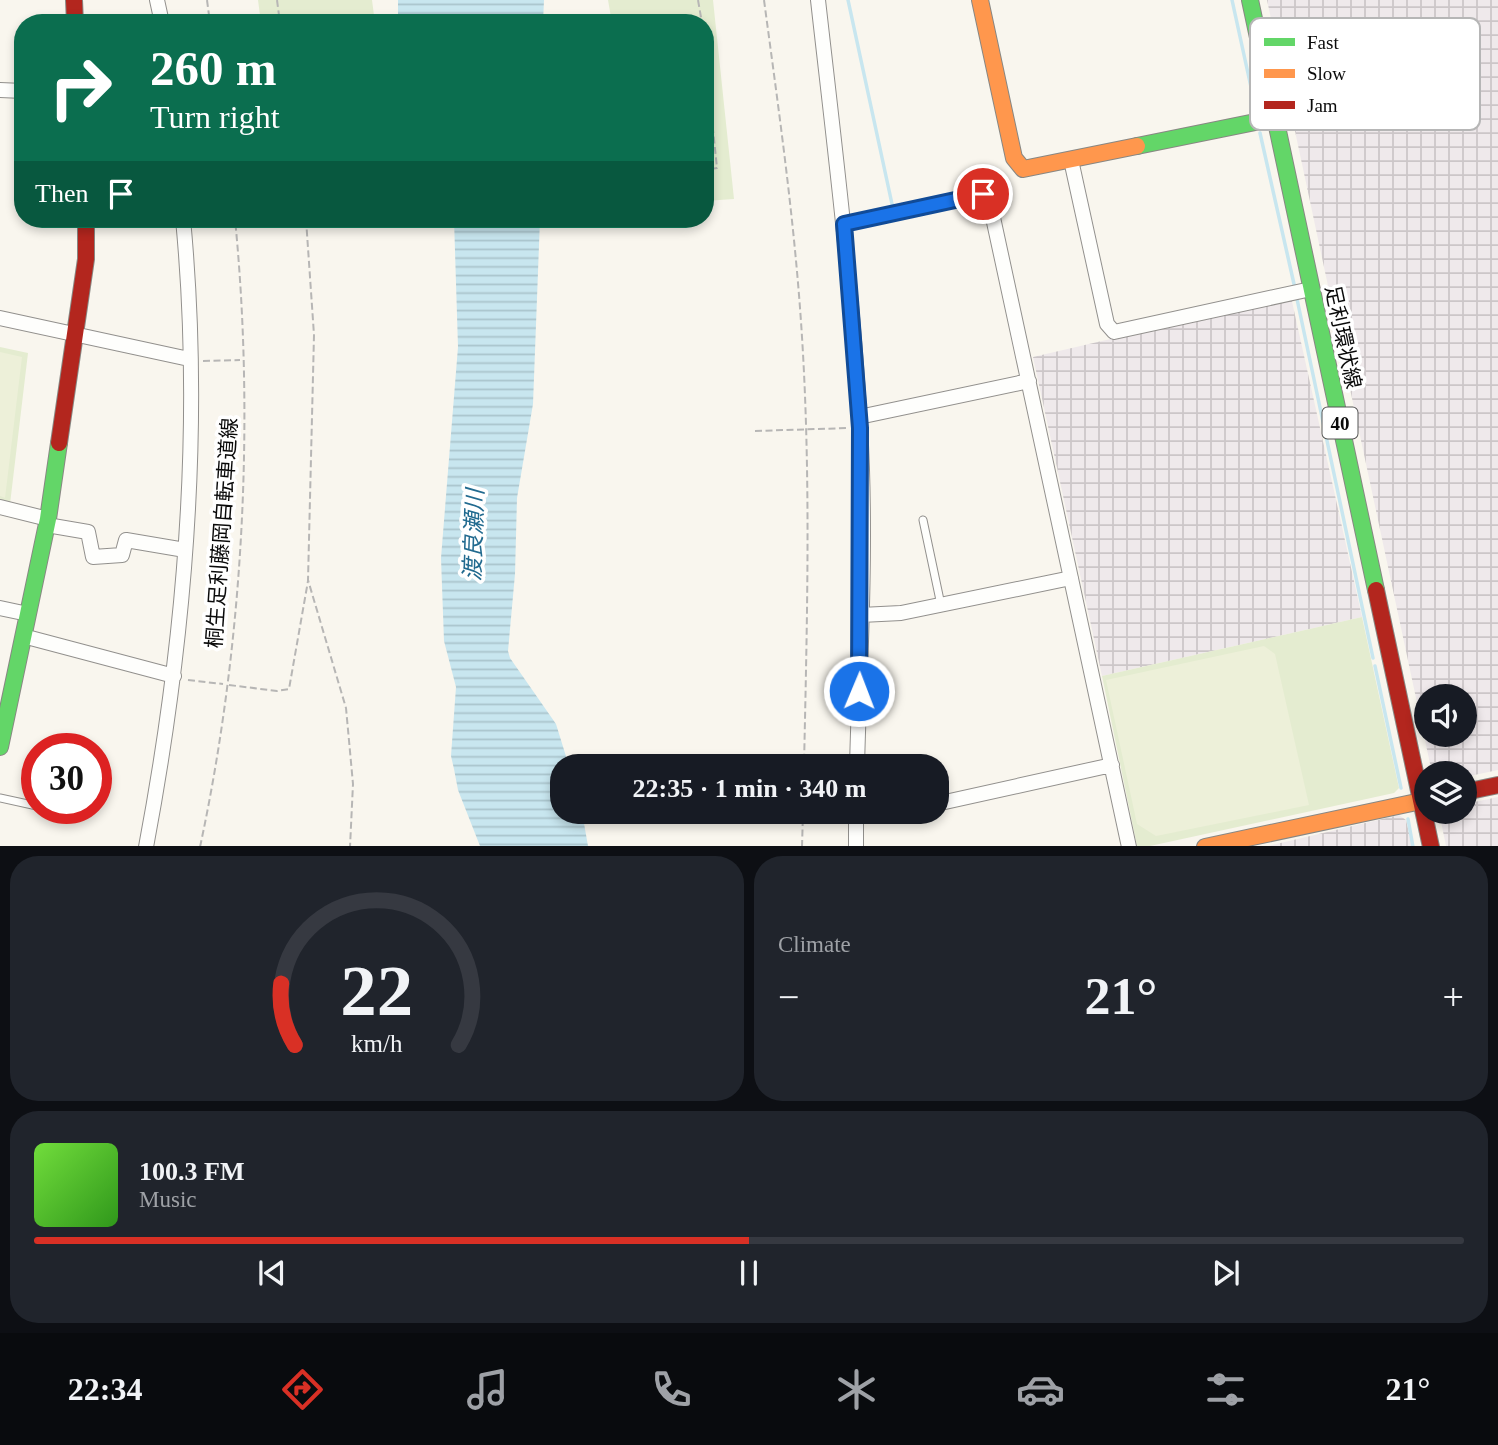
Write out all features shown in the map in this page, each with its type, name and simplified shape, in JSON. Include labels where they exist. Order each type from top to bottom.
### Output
[{"type":"street","points":[[818,0],[844,224],[859,417],[861,615],[857,754]]},
{"type":"street","points":[[980,0],[1017,165],[1029,169],[1250,123]]},
{"type":"street","name":"足利環状線","points":[[1250,0],[1254,18]]},
{"type":"street","name":"足利環状線","points":[[1278,130],[1415,761]]},
{"type":"street","points":[[1071,160],[1107,324],[1114,332],[1311,289]]},
{"type":"street","points":[[844,224],[983,194],[989,199],[1129,846]]},
{"type":"street","points":[[0,747],[3,722],[47,522],[86,260],[86,228]]},
{"type":"street","points":[[146,846],[181,678],[185,550],[197,360],[184,228]]},
{"type":"street","points":[[0,318],[197,360]]},
{"type":"street","points":[[859,417],[1029,381]]},
{"type":"street","points":[[0,507],[88,532],[93,557],[122,555],[126,540],[185,550]]},
{"type":"street","points":[[861,615],[901,613],[1071,578]]},
{"type":"street","points":[[0,608],[28,614]]},
{"type":"street","points":[[23,636],[181,678]]},
{"type":"street","points":[[949,801],[1112,765]]},
{"type":"street","points":[[1477,789],[1498,785]]},
{"type":"street","points":[[1205,846],[1271,839],[1414,803]]},
{"type":"street","points":[[856,824],[856,846]]},
{"type":"street","name":"足利環状線","points":[[1428,824],[1431,846]]},
{"type":"lane","points":[[923,520],[941,605]]},
{"type":"lane","points":[[0,798],[21,803]]},
{"type":"path","points":[[764,0],[792,224],[806,429],[804,754]]},
{"type":"path","points":[[714,144],[717,168],[714,168]]},
{"type":"path","name":"桐生足利藤岡自転車道線","points":[[200,846],[226,685],[242,489],[244,360],[236,228]]},
{"type":"path","points":[[229,685],[277,691],[289,689],[308,580],[314,335],[307,228]]},
{"type":"path","points":[[197,360],[240,360]]},
{"type":"path","points":[[755,431],[848,428]]},
{"type":"path","points":[[308,580],[346,708],[353,784],[350,846]]},
{"type":"path","points":[[181,678],[223,684]]},
{"type":"path","points":[[802,846],[803,824]]},
{"type":"shaded area","points":[[1267,0],[1498,0],[1498,770],[1477,774],[1477,761],[1429,761],[1426,747],[1477,747],[1477,684],[1414,684],[1414,689],[1295,130],[1480,130],[1480,18],[1271,18]]},
{"type":"shaded area","points":[[1291,297],[1362,617],[1102,676],[1033,357]]},
{"type":"shaded area","points":[[1498,797],[1498,846],[1446,846],[1441,824],[1477,824],[1477,801]]},
{"type":"shaded area","points":[[1399,815],[1406,820],[1412,846],[1268,846]]},
{"type":"green space","points":[[258,0],[372,0],[374,14],[260,14]]},
{"type":"green space","points":[[608,0],[713,0],[734,199],[714,200],[714,14],[610,14]]},
{"type":"green space","points":[[0,347],[28,353],[10,504],[0,502]]},
{"type":"green space","points":[[0,352],[22,357],[5,498],[0,496]]},
{"type":"green space","points":[[1362,617],[1399,788],[1394,793],[1150,846],[1137,846],[1102,676]]},
{"type":"green space","points":[[1264,646],[1275,654],[1309,805],[1156,836],[1137,824],[1106,680]]},
{"type":"water","points":[[398,0],[544,0],[543,14],[398,14]]},
{"type":"water","name":"渡良瀬川","points":[[454,228],[540,228],[533,404],[517,498],[515,574],[508,651],[510,658],[556,724],[565,754],[550,754],[550,824],[584,824],[588,846],[480,846],[458,790],[451,756],[456,687],[444,641],[441,558],[458,347]]},
{"type":"waterway","points":[[848,0],[892,204],[897,208]]},
{"type":"waterway","points":[[1232,0],[1250,82]]},
{"type":"waterway","points":[[1260,133],[1294,284]]},
{"type":"waterway","points":[[982,188],[994,190],[996,201]]},
{"type":"waterway","points":[[1297,299],[1373,658]]},
{"type":"waterway","points":[[1375,666],[1401,788]]},
{"type":"waterway","points":[[1408,819],[1413,846]]},
{"type":"traffic: fast","points":[[1250,0],[1254,18]]},
{"type":"traffic: fast","points":[[1137,146],[1250,123]]},
{"type":"traffic: fast","points":[[1278,130],[1376,590]]},
{"type":"traffic: fast","points":[[0,747],[48,519],[59,443]]},
{"type":"traffic: slow","points":[[980,0],[1014,158],[1023,169],[1137,146]]},
{"type":"traffic: slow","points":[[1210,846],[1414,803]]},
{"type":"traffic: jam","points":[[74,0],[75,14]]},
{"type":"traffic: jam","points":[[59,443],[86,259],[86,228]]},
{"type":"traffic: jam","points":[[1376,590],[1431,846]]},
{"type":"traffic: jam","points":[[1477,789],[1498,785]]},
{"type":"route","points":[[859,691],[860,428],[844,224],[983,194]]}]
